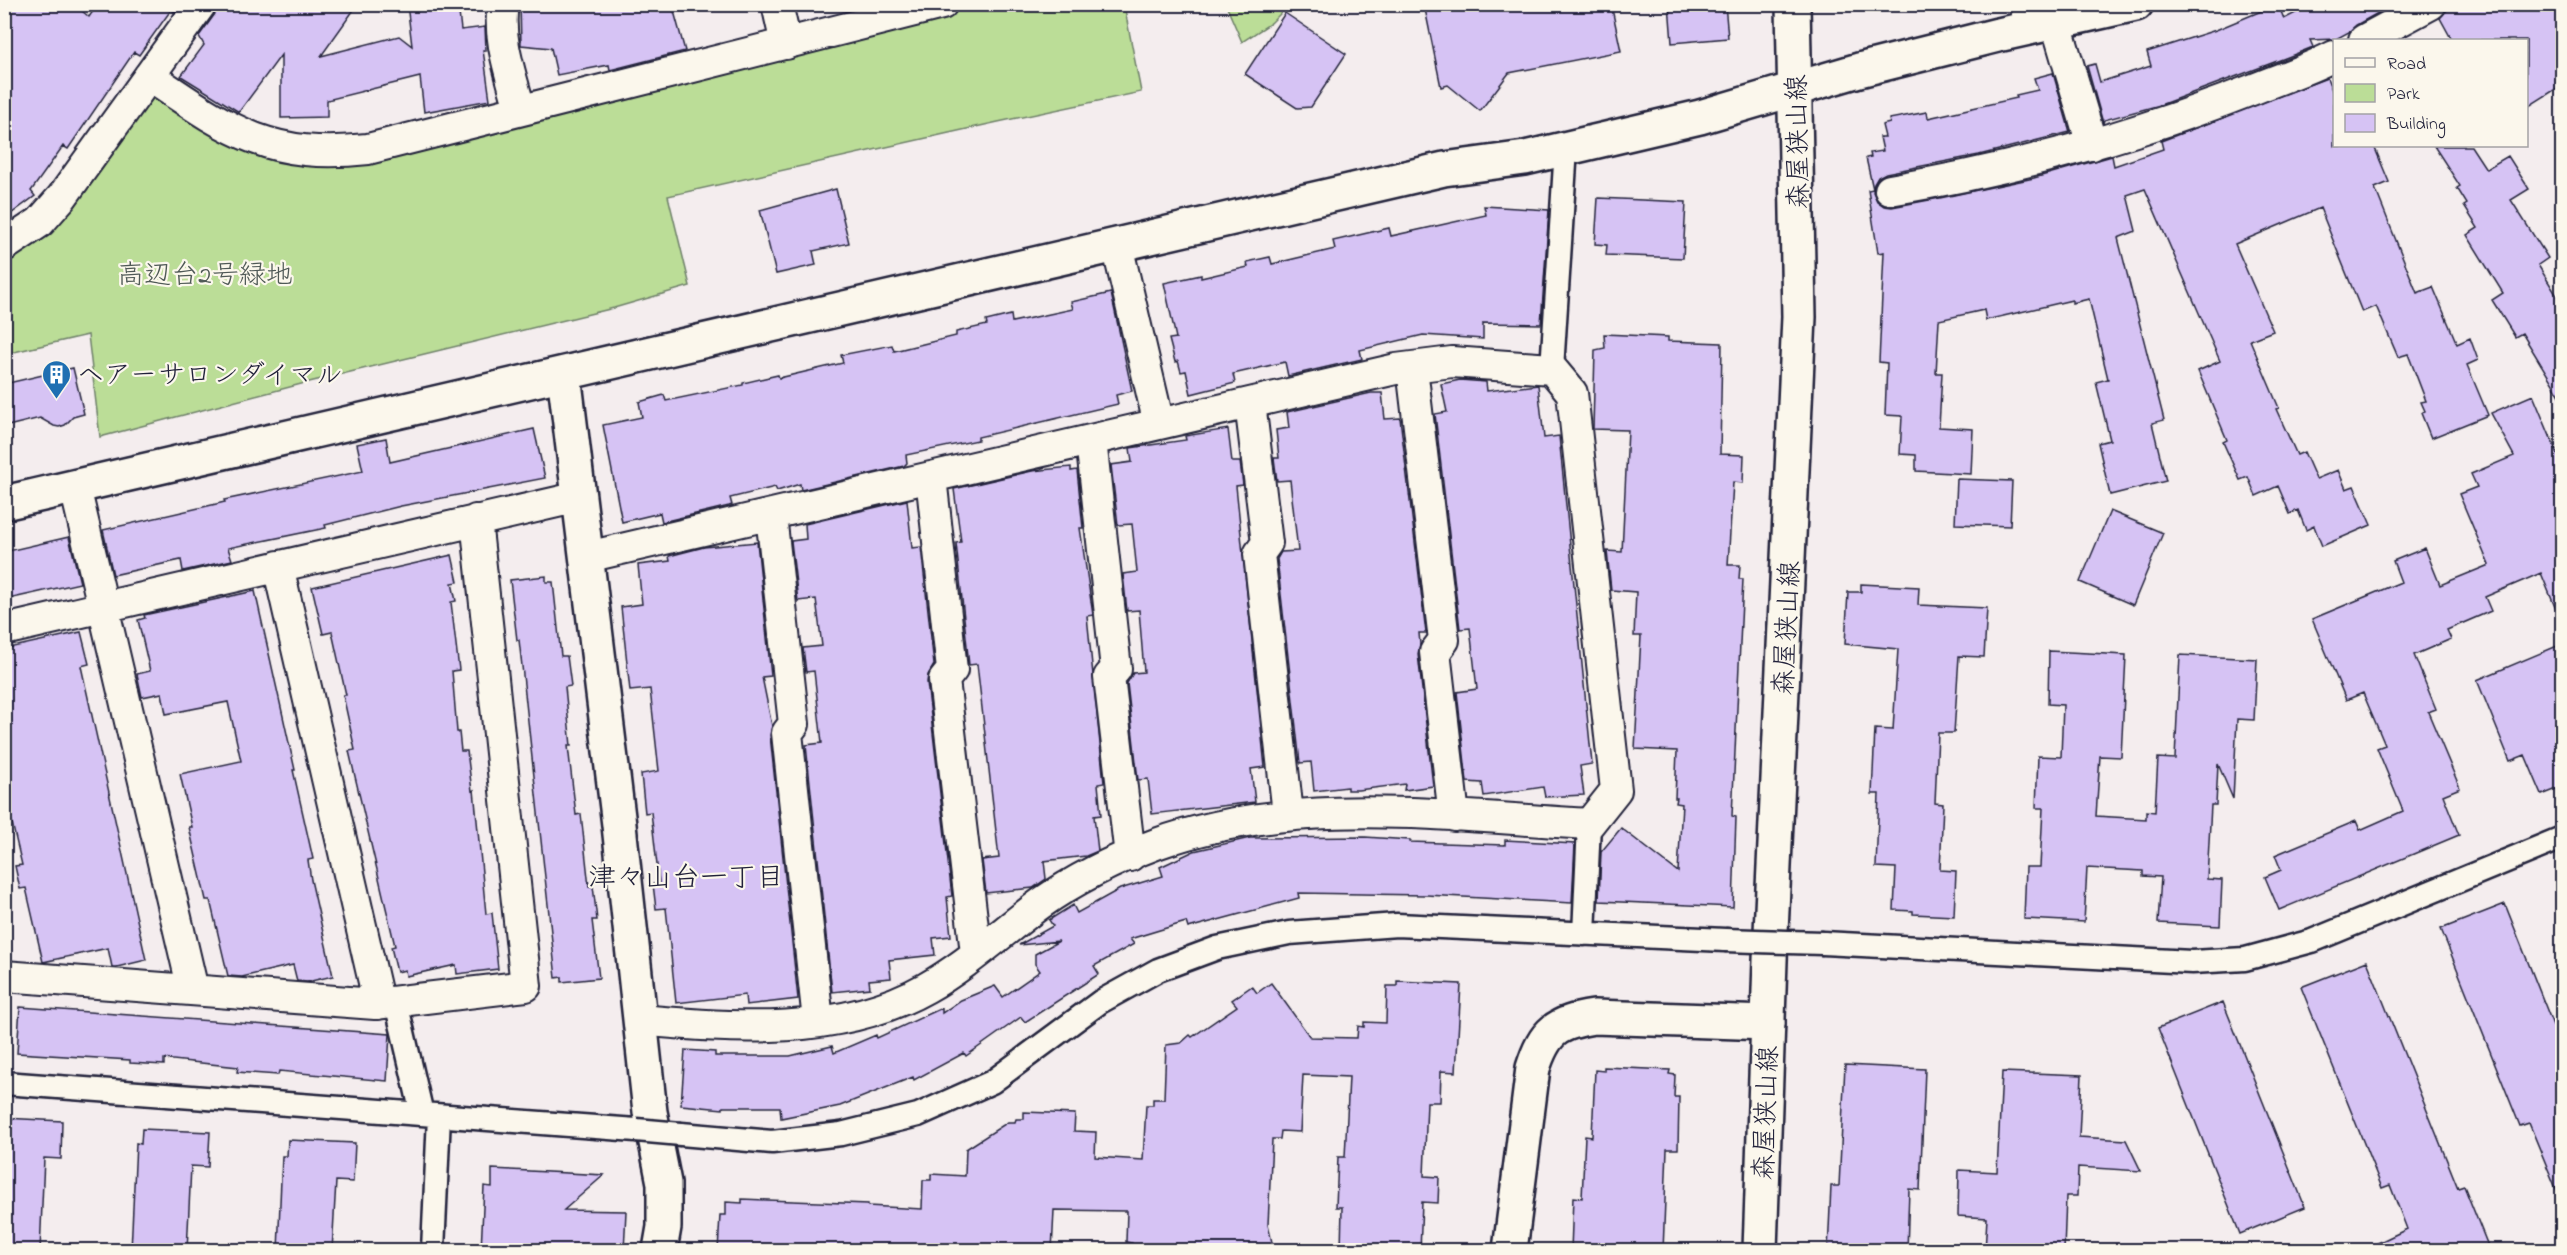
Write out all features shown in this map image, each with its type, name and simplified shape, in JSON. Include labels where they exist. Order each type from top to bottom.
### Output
[{"type":"street","points":[[4,246],[40,222],[62,197],[201,4]]},
{"type":"street","points":[[503,4],[502,32],[520,110]]},
{"type":"street","points":[[777,4],[786,44]]},
{"type":"street","points":[[149,76],[213,119],[246,136],[277,146],[309,152],[339,152],[368,149],[942,4]]},
{"type":"street","name":"森屋狭山線","points":[[1760,1251],[1799,328],[1793,4]]},
{"type":"street","points":[[4,503],[1444,169],[1525,158],[1700,117],[2037,19],[2136,4]]},
{"type":"street","points":[[2366,39],[2419,7]]},
{"type":"street","points":[[2037,19],[2092,145]]},
{"type":"street","points":[[1890,190],[1957,179],[2092,145],[2213,105],[2333,56]]},
{"type":"street","points":[[1566,148],[1552,369],[1572,393],[1616,790],[1589,824],[1584,933]]},
{"type":"street","points":[[1117,245],[1159,424]]},
{"type":"street","points":[[587,557],[1250,403],[1412,368],[1452,362],[1552,369]]},
{"type":"street","points":[[1412,368],[1444,640],[1435,652],[1454,816]]},
{"type":"street","points":[[564,374],[650,1112],[664,1183],[664,1227],[660,1251]]},
{"type":"street","points":[[1250,403],[1267,543],[1259,554],[1288,814]]},
{"type":"street","points":[[1091,440],[1116,669],[1109,677],[1130,856]]},
{"type":"street","points":[[931,477],[951,670],[944,680],[976,953]]},
{"type":"street","points":[[75,487],[193,990]]},
{"type":"street","points":[[4,630],[579,497]]},
{"type":"street","points":[[771,515],[794,724],[787,733],[818,1021]]},
{"type":"street","points":[[5,974],[387,1003],[526,986],[476,520]]},
{"type":"street","points":[[278,566],[387,1003],[430,1115],[433,1251]]},
{"type":"street","points":[[641,1020],[717,1027],[770,1026],[849,1016],[890,1004],[926,988],[1043,902],[1105,866],[1156,844],[1215,828],[1288,814],[1343,812],[1589,824]]},
{"type":"street","points":[[4,1083],[772,1142],[841,1134],[918,1115],[992,1082],[1100,1002],[1158,970],[1217,948],[1289,933],[1397,925],[2192,962],[2245,958],[2312,941],[2562,838]]},
{"type":"street","points":[[1510,1251],[1533,1068],[1540,1046],[1550,1032],[1568,1021],[1594,1017],[1768,1023]]},
{"type":"green space","name":"高辺台2号緑地","points":[[985,4],[1124,5],[1141,92],[668,196],[690,286],[614,308],[305,383],[100,437],[88,335],[5,354],[4,260],[151,96],[183,118],[265,157],[706,75]]},
{"type":"green space","points":[[1226,4],[1289,5],[1271,23],[1242,42]]},
{"type":"building","points":[[4,4],[74,4],[89,17],[98,4],[179,4],[174,12],[171,10],[139,55],[134,52],[68,149],[63,146],[31,191],[35,196],[4,219]]},
{"type":"building","points":[[218,4],[358,4],[321,56],[399,36],[412,46],[407,4],[458,4],[461,30],[485,27],[486,50],[483,50],[490,100],[424,112],[420,77],[327,100],[327,117],[281,118],[281,55],[239,112],[181,76],[204,45],[199,36],[215,14]]},
{"type":"building","points":[[520,4],[672,4],[685,51],[610,70],[609,65],[557,75],[551,48],[521,45]]},
{"type":"building","points":[[1424,4],[1611,4],[1621,51],[1509,73],[1480,111],[1448,85],[1441,87]]},
{"type":"building","points":[[1669,4],[1725,4],[1728,38],[1672,43]]},
{"type":"building","points":[[2278,4],[2284,19],[2313,4],[2394,4],[2336,39],[2310,40],[2313,47],[2160,105],[2104,120],[2103,123],[2087,66],[2095,64],[2100,82],[2151,66],[2147,52],[2216,30]]},
{"type":"building","points":[[2458,4],[2562,4],[2562,85],[2528,107],[2528,39],[2451,39],[2440,18],[2446,11]]},
{"type":"building","points":[[1285,13],[1346,54],[1311,107],[1297,108],[1245,74]]},
{"type":"building","points":[[2053,73],[2070,132],[1979,155],[1886,173],[1878,177],[1874,184],[1873,192],[1877,201],[1884,206],[1892,207],[1940,198],[2034,178],[2112,156],[2114,166],[2163,149],[2161,141],[2327,78],[2333,93],[2333,147],[2374,147],[2389,182],[2375,188],[2417,293],[2433,287],[2457,344],[2470,338],[2478,360],[2467,365],[2488,415],[2431,438],[2421,413],[2425,411],[2421,402],[2426,401],[2408,354],[2398,357],[2376,306],[2362,312],[2320,208],[2235,244],[2273,331],[2250,340],[2279,408],[2276,409],[2297,455],[2304,452],[2316,479],[2338,470],[2346,489],[2354,486],[2371,525],[2322,546],[2314,526],[2306,530],[2298,510],[2290,514],[2278,486],[2256,496],[2248,477],[2240,480],[2223,442],[2227,440],[2198,371],[2220,361],[2145,189],[2127,195],[2136,231],[2118,238],[2164,420],[2152,423],[2166,481],[2110,495],[2098,443],[2110,440],[2096,382],[2108,379],[2089,299],[2072,303],[2072,300],[1986,320],[1984,310],[1939,320],[1936,373],[1942,373],[1939,427],[1973,429],[1971,474],[1916,471],[1916,455],[1900,454],[1902,416],[1885,415],[1887,363],[1879,362],[1884,252],[1878,253],[1868,190],[1873,189],[1866,158],[1871,157],[1870,153],[1883,151],[1880,137],[1885,137],[1882,125],[1890,123],[1889,119],[1927,112],[1928,118],[2017,98],[2016,95],[2038,90],[2034,78]]},
{"type":"building","points":[[2435,147],[2472,147],[2486,169],[2508,156],[2529,189],[2511,200],[2548,258],[2538,265],[2562,304],[2562,399],[2522,333],[2515,337],[2492,300],[2503,293],[2467,235],[2478,228],[2464,206],[2467,204],[2457,188],[2460,186]]},
{"type":"building","points":[[836,189],[849,243],[813,251],[816,265],[776,274],[760,210]]},
{"type":"building","points":[[1598,198],[1686,202],[1683,258],[1606,255],[1607,245],[1595,244]]},
{"type":"building","points":[[1484,206],[1549,210],[1541,324],[1483,323],[1483,339],[1423,335],[1360,350],[1362,359],[1288,376],[1285,362],[1233,374],[1235,383],[1191,394],[1186,371],[1181,372],[1178,361],[1175,362],[1169,339],[1176,338],[1164,283],[1201,275],[1201,278],[1248,267],[1247,262],[1270,257],[1272,264],[1335,249],[1333,241],[1389,228],[1391,236],[1486,215]]},
{"type":"building","points":[[1111,293],[1132,391],[1116,395],[1118,404],[978,437],[978,440],[906,455],[907,463],[904,466],[801,490],[800,484],[777,491],[775,487],[730,498],[732,505],[729,506],[662,522],[660,513],[622,522],[603,425],[642,417],[639,402],[664,395],[666,401],[743,385],[743,383],[778,375],[779,378],[843,363],[841,355],[892,345],[894,351],[956,336],[956,332],[987,325],[986,321],[1011,315],[1012,322],[1073,309],[1071,302]]},
{"type":"building","points":[[1604,334],[1668,337],[1668,341],[1722,343],[1720,454],[1744,455],[1743,483],[1733,482],[1728,565],[1740,565],[1739,579],[1743,579],[1732,816],[1736,817],[1733,907],[1599,901],[1601,852],[1621,828],[1678,872],[1682,804],[1676,803],[1677,798],[1675,798],[1677,751],[1635,749],[1641,636],[1634,636],[1636,592],[1611,590],[1607,551],[1622,552],[1628,430],[1593,429],[1595,350],[1605,348]]},
{"type":"building","name":"ヘアーサロンダイマル","points":[[73,368],[84,414],[73,417],[65,425],[59,427],[40,418],[4,427],[4,384]]},
{"type":"building","points":[[1460,380],[1486,382],[1487,391],[1538,385],[1544,438],[1559,436],[1592,764],[1580,766],[1584,795],[1545,797],[1543,787],[1484,796],[1482,783],[1467,782],[1457,692],[1477,689],[1470,628],[1460,629],[1435,414],[1447,412],[1441,384]]},
{"type":"building","points":[[1371,393],[1382,393],[1385,419],[1400,418],[1426,633],[1419,633],[1418,654],[1433,786],[1404,790],[1405,784],[1358,790],[1347,790],[1347,787],[1314,791],[1311,762],[1300,763],[1277,559],[1281,552],[1298,551],[1290,480],[1277,481],[1274,458],[1279,458],[1276,430],[1289,428],[1287,412]]},
{"type":"building","points":[[2533,395],[2562,465],[2562,624],[2541,573],[2485,597],[2491,611],[2447,630],[2451,639],[2414,655],[2436,709],[2428,712],[2460,788],[2443,795],[2459,835],[2279,910],[2265,877],[2281,870],[2275,855],[2356,821],[2360,830],[2403,811],[2377,748],[2385,745],[2363,693],[2346,700],[2312,619],[2401,582],[2393,561],[2425,548],[2440,585],[2489,565],[2459,494],[2477,487],[2471,474],[2514,456],[2491,413]]},
{"type":"building","points":[[534,429],[545,478],[401,506],[325,525],[326,528],[228,548],[232,560],[183,571],[181,560],[113,575],[103,530],[225,502],[224,500],[363,471],[357,444],[386,438],[390,462]]},
{"type":"building","points":[[1228,429],[1232,462],[1240,462],[1243,485],[1236,486],[1265,767],[1251,769],[1255,802],[1152,814],[1148,779],[1138,780],[1127,683],[1133,673],[1144,672],[1139,610],[1127,611],[1123,574],[1137,572],[1132,524],[1118,525],[1111,465],[1132,462],[1130,448],[1186,440],[1185,436]]},
{"type":"building","points":[[1071,467],[1071,471],[1077,470],[1083,528],[1080,528],[1093,615],[1087,616],[1104,783],[1098,784],[1101,815],[1094,816],[1098,851],[1086,856],[1044,861],[1046,879],[1033,888],[986,893],[982,860],[999,858],[977,664],[969,665],[956,543],[961,542],[954,489],[1032,471]]},
{"type":"building","points":[[1957,479],[2012,481],[2010,526],[1955,524]]},
{"type":"building","points":[[907,500],[912,548],[921,547],[934,665],[927,682],[952,896],[947,897],[951,936],[933,938],[935,955],[889,960],[891,978],[869,980],[870,988],[832,992],[806,745],[822,743],[814,671],[806,672],[803,648],[822,646],[816,599],[798,601],[791,541],[806,539],[805,524]]},
{"type":"building","points":[[2110,511],[2163,533],[2133,605],[2080,582]]},
{"type":"building","points":[[69,537],[80,583],[4,600],[4,552]]},
{"type":"building","points":[[757,542],[771,676],[762,677],[772,726],[770,735],[798,999],[746,1005],[745,995],[676,1003],[666,908],[656,909],[653,884],[659,883],[651,812],[645,813],[641,774],[659,771],[650,689],[630,691],[621,607],[642,604],[638,565],[670,561],[669,556],[704,547]]},
{"type":"building","points":[[452,555],[458,582],[452,583],[456,601],[451,602],[459,670],[452,671],[457,732],[459,732],[461,751],[467,751],[472,791],[474,790],[486,914],[492,913],[498,969],[457,974],[456,965],[406,976],[405,970],[397,972],[391,947],[395,946],[349,751],[355,750],[332,632],[323,634],[312,587]]},
{"type":"building","points":[[546,576],[546,582],[553,582],[561,656],[567,656],[571,686],[565,687],[571,746],[568,746],[576,815],[581,814],[589,887],[593,886],[597,920],[592,920],[599,978],[562,982],[562,977],[556,978],[519,640],[517,640],[510,580]]},
{"type":"building","points":[[1861,584],[1919,587],[1918,605],[1987,608],[1984,657],[1959,656],[1954,733],[1938,733],[1935,803],[1943,804],[1940,870],[1956,871],[1954,916],[1913,914],[1913,911],[1894,910],[1896,868],[1876,867],[1879,794],[1872,794],[1875,729],[1893,730],[1898,649],[1845,644],[1848,592],[1861,592]]},
{"type":"building","points":[[255,591],[295,770],[293,770],[313,859],[308,860],[311,880],[333,976],[307,982],[297,981],[293,965],[242,977],[228,976],[210,900],[206,900],[189,827],[192,827],[180,774],[241,761],[228,702],[166,714],[162,693],[142,697],[137,674],[150,671],[138,620],[145,618],[144,615]]},
{"type":"building","points":[[81,632],[89,664],[81,666],[146,960],[117,967],[112,967],[108,948],[43,962],[26,888],[20,889],[15,866],[22,865],[4,789],[4,649]]},
{"type":"building","points":[[2562,644],[2562,787],[2542,795],[2525,755],[2510,761],[2477,680]]},
{"type":"building","points":[[2049,651],[2126,655],[2121,757],[2100,756],[2096,816],[2146,819],[2146,811],[2155,812],[2158,758],[2175,759],[2180,655],[2257,659],[2254,720],[2237,719],[2233,799],[2218,764],[2216,805],[2211,805],[2207,879],[2222,880],[2220,926],[2158,923],[2161,877],[2143,876],[2143,871],[2087,868],[2084,922],[2024,919],[2026,867],[2040,867],[2043,808],[2036,808],[2038,756],[2061,757],[2063,705],[2048,704]]},
{"type":"building","points":[[1365,837],[1410,840],[1410,842],[1505,845],[1505,840],[1575,844],[1572,903],[1426,895],[1298,893],[1299,898],[1188,928],[1186,922],[1130,939],[1134,944],[1094,966],[1099,974],[1025,1022],[1021,1017],[966,1056],[964,1053],[914,1080],[913,1077],[840,1106],[781,1118],[780,1107],[723,1107],[723,1109],[681,1105],[685,1050],[715,1052],[715,1056],[790,1056],[832,1046],[834,1053],[876,1035],[877,1038],[942,1008],[942,1013],[961,1000],[995,986],[1003,997],[1040,971],[1035,964],[1035,954],[1059,941],[1019,945],[1053,926],[1049,920],[1073,905],[1077,913],[1120,889],[1163,876],[1160,867],[1194,851],[1250,838]]},
{"type":"building","points":[[2505,904],[2562,1048],[2562,1203],[2529,1123],[2520,1126],[2441,929]]},
{"type":"building","points":[[2367,961],[2458,1188],[2464,1186],[2490,1251],[2361,1251],[2407,1229],[2390,1185],[2382,1188],[2301,987]]},
{"type":"building","points":[[1397,981],[1461,984],[1456,1072],[1441,1071],[1440,1102],[1427,1102],[1424,1176],[1439,1177],[1438,1203],[1422,1202],[1420,1251],[1341,1251],[1342,1207],[1336,1207],[1338,1157],[1345,1157],[1349,1077],[1303,1075],[1300,1132],[1281,1131],[1280,1139],[1272,1139],[1268,1225],[1274,1251],[1131,1251],[1132,1243],[1126,1242],[1127,1211],[1054,1210],[1052,1251],[718,1251],[720,1215],[726,1215],[726,1202],[742,1203],[742,1199],[868,1204],[868,1206],[922,1209],[923,1180],[931,1180],[931,1174],[965,1176],[966,1149],[1008,1122],[1024,1119],[1024,1112],[1075,1114],[1074,1131],[1096,1132],[1095,1157],[1143,1160],[1146,1105],[1153,1105],[1153,1099],[1164,1099],[1166,1045],[1181,1043],[1190,1035],[1192,1037],[1237,1006],[1232,1000],[1252,986],[1257,993],[1271,983],[1310,1037],[1357,1038],[1358,1026],[1364,1027],[1364,1022],[1386,1023],[1387,986],[1397,986]]},
{"type":"building","points":[[2223,1002],[2305,1207],[2240,1234],[2158,1028]]},
{"type":"building","points":[[20,1007],[390,1034],[387,1081],[279,1071],[278,1075],[237,1072],[238,1067],[164,1059],[164,1065],[130,1063],[130,1060],[17,1053]]},
{"type":"building","points":[[1845,1065],[1925,1069],[1920,1190],[1909,1189],[1907,1251],[1828,1251],[1831,1186],[1839,1186]]},
{"type":"building","points":[[1604,1067],[1670,1070],[1669,1074],[1675,1075],[1674,1097],[1679,1097],[1678,1149],[1667,1149],[1663,1251],[1571,1251],[1573,1197],[1582,1198],[1585,1136],[1592,1137],[1595,1070],[1604,1071]]},
{"type":"building","points":[[2002,1072],[2082,1075],[2079,1137],[2126,1140],[2141,1171],[2078,1167],[2077,1196],[2066,1196],[2064,1251],[1985,1251],[1987,1218],[1958,1216],[1959,1170],[1997,1172]]},
{"type":"building","points":[[4,1118],[62,1121],[61,1159],[44,1158],[40,1251],[4,1251]]},
{"type":"building","points":[[142,1129],[210,1132],[208,1167],[191,1166],[187,1251],[131,1251],[136,1143],[141,1144]]},
{"type":"building","points":[[288,1140],[355,1143],[353,1182],[336,1181],[332,1251],[278,1251],[282,1156],[287,1156]]},
{"type":"building","points":[[492,1169],[604,1175],[564,1210],[626,1211],[624,1251],[481,1251],[484,1186],[492,1187]]},
{"type":"place","name":"ヘアーサロンダイマル","points":[[56,400]]},
{"type":"district","name":"津々山台一丁目","points":[[686,876]]}]
